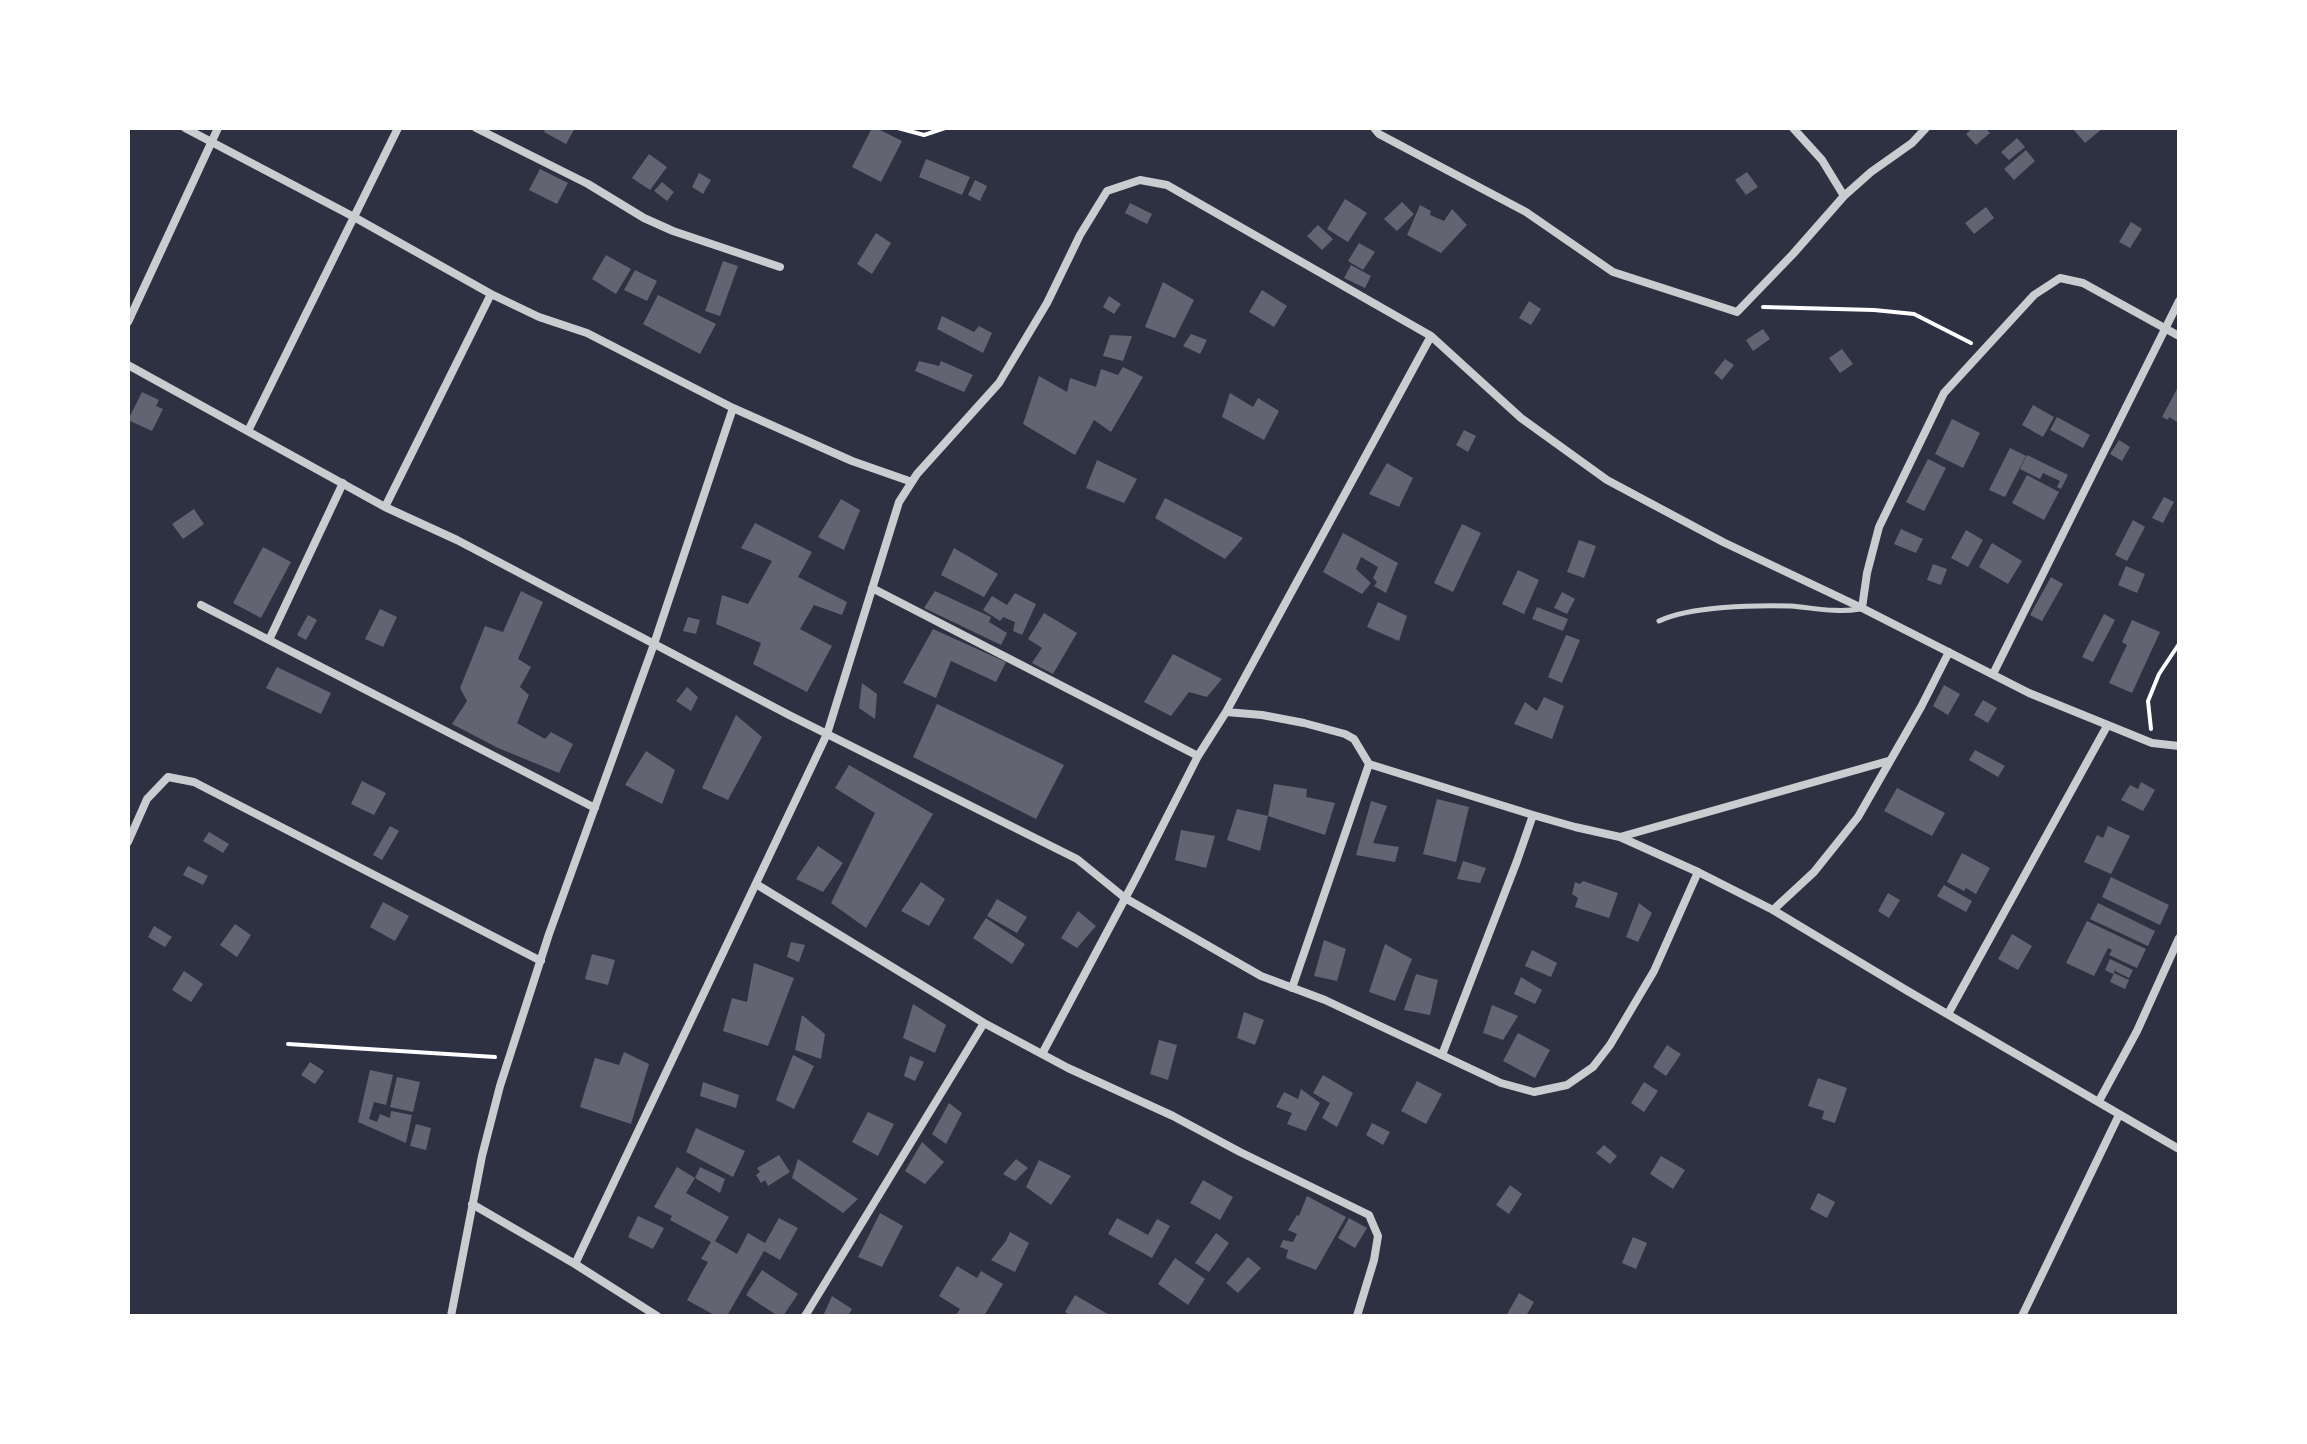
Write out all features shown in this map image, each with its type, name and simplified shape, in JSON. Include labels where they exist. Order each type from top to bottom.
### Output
[{"type":"street","points":[[185,128],[491,294],[539,317],[587,333],[733,408],[852,461],[912,482]]},
{"type":"street","points":[[128,322],[218,128]]},
{"type":"street","points":[[248,431],[398,128]]},
{"type":"street","points":[[476,128],[588,184],[644,218],[673,231],[780,267]]},
{"type":"street","points":[[1374,128],[1379,134],[1526,212],[1613,272],[1737,312],[1844,196],[1912,143],[1926,128]]},
{"type":"street","points":[[1793,128],[1822,160],[1844,196]]},
{"type":"street","points":[[575,1264],[827,734],[899,502],[912,482],[999,383],[1047,303],[1080,235],[1107,191],[1140,180],[1167,185],[1431,336],[1521,418],[1607,480],[1723,542],[2029,693],[2152,743],[2179,746]]},
{"type":"street","points":[[1862,608],[1879,527],[1944,393],[2034,295],[2060,278],[2083,283],[2179,336]]},
{"type":"street","points":[[385,507],[491,294]]},
{"type":"street","points":[[1993,674],[2179,301]]},
{"type":"street","points":[[1042,1054],[1198,756],[1226,712],[1431,336]]},
{"type":"street","points":[[128,365],[385,507],[457,540],[827,734],[1077,859],[1125,898],[1261,976],[1325,1000],[1501,1083],[1534,1092],[1567,1085],[1593,1067],[1610,1045],[1654,971],[1698,872]]},
{"type":"street","points":[[451,1316],[482,1156],[500,1086],[733,408]]},
{"type":"street","points":[[269,640],[343,483]]},
{"type":"street","points":[[872,588],[1198,756]]},
{"type":"street","points":[[201,605],[595,808]]},
{"type":"street","points":[[1773,910],[1814,872],[1858,817],[1949,652]]},
{"type":"street","points":[[1226,712],[1262,715],[1345,734],[1354,739],[1369,764],[1533,815],[1620,837],[1698,872],[1773,910],[2179,1149]]},
{"type":"street","points":[[1948,1014],[2107,726]]},
{"type":"street","points":[[1620,837],[1888,761]]},
{"type":"street","points":[[1292,988],[1369,764]]},
{"type":"street","points":[[128,842],[147,799],[168,777],[194,782],[541,961]]},
{"type":"street","points":[[1442,1055],[1533,815]]},
{"type":"street","points":[[756,884],[984,1023],[1369,1215],[1378,1236],[1357,1316]]},
{"type":"street","points":[[2099,1101],[2137,1031],[2179,938]]},
{"type":"street","points":[[805,1316],[984,1023]]},
{"type":"street","points":[[2022,1316],[2119,1115]]},
{"type":"street","points":[[472,1204],[657,1316]]},
{"type":"lane","points":[[1659,621],[1702,611],[1737,608],[1789,606],[1843,612],[1862,608]]},
{"type":"path","points":[[898,128],[924,135],[945,128]]},
{"type":"path","points":[[1737,312],[1769,306],[1914,314],[1984,350]]},
{"type":"path","points":[[2152,743],[2148,701],[2159,674],[2179,644]]},
{"type":"path","points":[[288,1044],[509,1058]]},
{"type":"building","points":[[546,128],[575,128],[566,144],[544,132]]},
{"type":"building","points":[[872,128],[902,141],[881,182],[852,167]]},
{"type":"building","points":[[1973,128],[1985,128],[1990,133],[1976,145],[1966,134]]},
{"type":"building","points":[[2072,128],[2103,128],[2085,143]]},
{"type":"building","points":[[2017,138],[2025,147],[2009,160],[2001,152]]},
{"type":"building","points":[[2026,150],[2035,161],[2014,180],[2004,169]]},
{"type":"building","points":[[649,154],[667,167],[650,190],[632,178]]},
{"type":"building","points":[[926,159],[970,177],[962,195],[919,177]]},
{"type":"building","points":[[540,169],[568,183],[557,204],[529,190]]},
{"type":"building","points":[[1747,172],[1758,187],[1746,195],[1735,180]]},
{"type":"building","points":[[699,173],[711,180],[703,194],[692,187]]},
{"type":"building","points":[[975,180],[987,186],[980,201],[968,195]]},
{"type":"building","points":[[662,182],[674,192],[667,201],[654,191]]},
{"type":"building","points":[[1345,199],[1367,213],[1348,242],[1327,229]]},
{"type":"building","points":[[1402,202],[1414,214],[1397,231],[1384,219]]},
{"type":"building","points":[[1130,203],[1152,214],[1147,224],[1125,213]]},
{"type":"building","points":[[1420,205],[1431,211],[1430,215],[1444,221],[1452,209],[1467,225],[1441,253],[1407,235]]},
{"type":"building","points":[[1986,207],[1994,218],[1974,234],[1965,223]]},
{"type":"building","points":[[2131,222],[2142,229],[2130,248],[2119,242]]},
{"type":"building","points":[[1318,225],[1333,239],[1322,250],[1307,236]]},
{"type":"building","points":[[876,233],[891,243],[872,274],[857,264]]},
{"type":"building","points":[[1359,243],[1375,252],[1363,270],[1348,261]]},
{"type":"building","points":[[606,255],[631,269],[616,294],[592,279]]},
{"type":"building","points":[[723,261],[738,266],[720,316],[705,311]]},
{"type":"building","points":[[1351,265],[1371,276],[1365,288],[1344,278]]},
{"type":"building","points":[[635,270],[657,281],[647,301],[624,290]]},
{"type":"building","points":[[1163,282],[1194,300],[1175,338],[1145,327]]},
{"type":"building","points":[[1262,290],[1287,306],[1274,327],[1249,312]]},
{"type":"building","points":[[658,295],[716,324],[700,354],[643,324]]},
{"type":"building","points":[[1109,296],[1121,304],[1114,314],[1103,307]]},
{"type":"building","points":[[1529,301],[1541,309],[1531,325],[1519,318]]},
{"type":"building","points":[[942,316],[974,332],[979,326],[992,333],[983,353],[937,329]]},
{"type":"building","points":[[1763,329],[1770,339],[1753,351],[1746,340]]},
{"type":"building","points":[[1191,334],[1207,340],[1200,354],[1183,346]]},
{"type":"building","points":[[1110,335],[1132,336],[1123,361],[1103,356]]},
{"type":"building","points":[[1842,349],[1853,364],[1840,373],[1829,358]]},
{"type":"building","points":[[1725,359],[1734,365],[1722,380],[1714,373]]},
{"type":"building","points":[[919,361],[939,366],[941,361],[973,375],[964,392],[915,371]]},
{"type":"building","points":[[1123,367],[1143,377],[1111,432],[1094,420],[1075,455],[1023,424],[1039,376],[1067,392],[1070,378],[1096,387],[1101,369],[1118,375]]},
{"type":"building","points":[[2179,385],[2179,423],[2162,417]]},
{"type":"building","points":[[142,392],[159,400],[156,406],[163,409],[152,431],[128,420]]},
{"type":"building","points":[[1230,393],[1253,407],[1258,398],[1279,411],[1264,440],[1222,417]]},
{"type":"building","points":[[2033,405],[2054,417],[2043,437],[2022,425]]},
{"type":"building","points":[[2057,417],[2090,435],[2083,448],[2050,430]]},
{"type":"building","points":[[1952,419],[1980,433],[1963,468],[1935,454]]},
{"type":"building","points":[[1464,430],[1476,436],[1468,452],[1456,445]]},
{"type":"building","points":[[2119,440],[2130,447],[2122,461],[2110,454]]},
{"type":"building","points":[[2010,448],[2026,456],[2005,497],[1989,490]]},
{"type":"building","points":[[2027,455],[2068,475],[2061,489],[2057,487],[2060,481],[2043,473],[2040,479],[2020,469]]},
{"type":"building","points":[[1928,459],[1946,468],[1924,511],[1906,502]]},
{"type":"building","points":[[1097,460],[1137,479],[1124,503],[1086,488]]},
{"type":"building","points":[[1387,463],[1413,478],[1399,507],[1369,494]]},
{"type":"building","points":[[2027,475],[2059,492],[2044,520],[2012,503]]},
{"type":"building","points":[[2164,497],[2174,502],[2163,523],[2152,518]]},
{"type":"building","points":[[1165,498],[1243,538],[1225,559],[1155,518]]},
{"type":"building","points":[[841,499],[860,510],[844,550],[818,537]]},
{"type":"building","points":[[194,509],[204,524],[183,539],[172,524]]},
{"type":"building","points":[[2133,520],[2145,527],[2127,561],[2115,555]]},
{"type":"building","points":[[755,523],[812,552],[798,577],[847,602],[842,615],[814,605],[800,629],[832,646],[807,692],[753,664],[761,643],[716,624],[722,595],[748,604],[772,561],[741,548]]},
{"type":"building","points":[[1462,524],[1481,533],[1453,592],[1434,583]]},
{"type":"building","points":[[1901,529],[1923,539],[1916,553],[1894,544]]},
{"type":"building","points":[[1966,530],[1983,540],[1968,567],[1951,558]]},
{"type":"building","points":[[1343,533],[1398,563],[1386,593],[1374,586],[1377,582],[1373,578],[1378,567],[1361,557],[1356,569],[1371,583],[1362,594],[1323,572]]},
{"type":"building","points":[[1579,540],[1596,546],[1584,578],[1567,572]]},
{"type":"building","points":[[1992,543],[2022,561],[2008,584],[1979,567]]},
{"type":"building","points":[[263,547],[291,562],[261,618],[233,603]]},
{"type":"building","points":[[954,548],[998,574],[984,597],[941,575]]},
{"type":"building","points":[[1933,564],[1947,569],[1941,585],[1927,580]]},
{"type":"building","points":[[2126,566],[2145,574],[2137,593],[2118,585]]},
{"type":"building","points":[[1518,570],[1539,580],[1524,614],[1502,604]]},
{"type":"building","points":[[2051,577],[2063,584],[2042,621],[2030,615]]},
{"type":"building","points":[[521,591],[543,602],[518,659],[531,667],[520,687],[529,695],[517,723],[545,739],[551,732],[573,744],[559,773],[498,748],[452,724],[467,701],[460,688],[485,626],[503,632]]},
{"type":"building","points":[[935,591],[991,617],[989,622],[1007,633],[1001,645],[924,608]]},
{"type":"building","points":[[1562,592],[1575,599],[1567,614],[1554,608]]},
{"type":"building","points":[[1015,593],[1036,604],[1022,635],[1013,631],[1015,622],[1003,617],[1000,621],[983,610],[992,596],[1007,605]]},
{"type":"building","points":[[1378,602],[1407,616],[1399,641],[1367,627]]},
{"type":"building","points":[[1537,607],[1568,619],[1563,631],[1532,619]]},
{"type":"building","points":[[380,609],[397,617],[383,647],[365,639]]},
{"type":"building","points":[[1044,613],[1077,633],[1053,674],[1032,663],[1042,648],[1028,639]]},
{"type":"building","points":[[2104,614],[2115,620],[2093,662],[2082,657]]},
{"type":"building","points":[[308,615],[317,620],[306,640],[297,635]]},
{"type":"building","points":[[688,617],[700,620],[696,634],[683,631]]},
{"type":"building","points":[[2132,620],[2160,632],[2132,693],[2109,683],[2127,645],[2122,642]]},
{"type":"building","points":[[933,629],[1006,662],[996,682],[951,661],[936,698],[903,683]]},
{"type":"building","points":[[1566,635],[1580,640],[1562,683],[1548,677]]},
{"type":"building","points":[[1173,654],[1222,679],[1207,697],[1189,692],[1171,716],[1144,702]]},
{"type":"building","points":[[277,667],[331,693],[321,714],[266,688]]},
{"type":"building","points":[[862,683],[877,694],[875,719],[859,708]]},
{"type":"building","points":[[1944,685],[1960,694],[1948,715],[1933,706]]},
{"type":"building","points":[[687,687],[698,697],[691,711],[676,701]]},
{"type":"building","points":[[1544,697],[1564,706],[1552,739],[1514,724],[1525,702],[1537,711]]},
{"type":"building","points":[[1983,700],[1997,708],[1988,723],[1974,715]]},
{"type":"building","points":[[937,704],[1064,765],[1036,819],[913,757]]},
{"type":"building","points":[[736,715],[762,737],[728,800],[702,788]]},
{"type":"building","points":[[1975,750],[2005,766],[1998,777],[1969,760]]},
{"type":"building","points":[[646,751],[675,770],[662,804],[625,785]]},
{"type":"building","points":[[849,765],[933,814],[866,928],[831,903],[875,813],[835,788]]},
{"type":"building","points":[[362,781],[386,793],[374,815],[351,804]]},
{"type":"building","points":[[2141,782],[2155,790],[2143,811],[2121,800],[2130,785],[2138,789]]},
{"type":"building","points":[[1274,784],[1307,789],[1306,797],[1335,803],[1325,835],[1268,816]]},
{"type":"building","points":[[1897,788],[1945,813],[1932,836],[1884,811]]},
{"type":"building","points":[[1437,799],[1469,807],[1456,862],[1423,854]]},
{"type":"building","points":[[1371,801],[1387,806],[1373,843],[1399,847],[1395,862],[1356,855]]},
{"type":"building","points":[[1237,809],[1268,816],[1260,851],[1227,840]]},
{"type":"building","points":[[390,826],[399,831],[382,860],[373,855]]},
{"type":"building","points":[[2108,826],[2130,836],[2111,874],[2084,862],[2097,835],[2103,838]]},
{"type":"building","points":[[1181,830],[1215,836],[1206,868],[1175,860]]},
{"type":"building","points":[[209,832],[229,844],[223,853],[203,841]]},
{"type":"building","points":[[818,846],[843,863],[823,892],[796,879]]},
{"type":"building","points":[[1962,853],[1990,868],[1976,894],[1947,882]]},
{"type":"building","points":[[1463,861],[1486,868],[1480,883],[1457,879]]},
{"type":"building","points":[[188,866],[208,876],[203,885],[183,875]]},
{"type":"building","points":[[2111,877],[2169,905],[2160,925],[2102,897]]},
{"type":"building","points":[[1583,881],[1618,893],[1609,918],[1575,907],[1578,898],[1572,894],[1575,882],[1580,884]]},
{"type":"building","points":[[921,882],[945,899],[929,926],[901,911]]},
{"type":"building","points":[[1944,885],[1972,901],[1966,912],[1937,896]]},
{"type":"building","points":[[1888,893],[1900,900],[1889,918],[1878,911]]},
{"type":"building","points":[[997,899],[1027,917],[1017,933],[987,916]]},
{"type":"building","points":[[383,902],[409,916],[395,941],[370,927]]},
{"type":"building","points":[[1639,903],[1652,913],[1638,942],[1626,937]]},
{"type":"building","points":[[2098,903],[2155,931],[2148,946],[2090,919]]},
{"type":"building","points":[[1078,911],[1096,926],[1077,948],[1061,938]]},
{"type":"building","points":[[986,918],[1025,944],[1012,964],[973,938]]},
{"type":"building","points":[[2087,921],[2146,949],[2137,968],[2109,955],[2112,950],[2108,948],[2094,976],[2066,963]]},
{"type":"building","points":[[235,924],[251,935],[237,957],[220,945]]},
{"type":"building","points":[[154,926],[172,937],[165,947],[148,937]]},
{"type":"building","points":[[2012,934],[2032,946],[2018,970],[1998,959]]},
{"type":"building","points":[[1324,940],[1346,949],[1337,981],[1314,976]]},
{"type":"building","points":[[791,942],[805,945],[799,962],[787,957]]},
{"type":"building","points":[[1385,944],[1412,959],[1395,1001],[1369,992]]},
{"type":"building","points":[[1532,950],[1557,963],[1551,977],[1525,966]]},
{"type":"building","points":[[592,954],[615,960],[608,985],[585,979]]},
{"type":"building","points":[[2110,959],[2133,970],[2129,978],[2115,971],[2117,966],[2113,974],[2105,970]]},
{"type":"building","points":[[754,963],[794,978],[768,1046],[723,1031],[732,998],[747,1002]]},
{"type":"building","points":[[184,971],[203,984],[191,1002],[172,990]]},
{"type":"building","points":[[2114,973],[2129,980],[2125,989],[2110,982]]},
{"type":"building","points":[[1416,974],[1438,980],[1430,1015],[1404,1010]]},
{"type":"building","points":[[1521,977],[1542,990],[1535,1004],[1514,994]]},
{"type":"building","points":[[913,1004],[946,1025],[935,1053],[903,1038]]},
{"type":"building","points":[[1492,1005],[1518,1016],[1503,1040],[1483,1033]]},
{"type":"building","points":[[1244,1012],[1264,1020],[1255,1045],[1237,1038]]},
{"type":"building","points":[[802,1015],[825,1034],[821,1059],[795,1050]]},
{"type":"building","points":[[1518,1033],[1550,1050],[1535,1078],[1503,1061]]},
{"type":"building","points":[[1159,1040],[1177,1045],[1168,1080],[1150,1074]]},
{"type":"building","points":[[1667,1045],[1681,1054],[1666,1076],[1653,1067]]},
{"type":"building","points":[[624,1052],[649,1064],[631,1124],[580,1107],[595,1058],[619,1065]]},
{"type":"building","points":[[793,1055],[814,1066],[794,1109],[776,1100]]},
{"type":"building","points":[[910,1056],[924,1062],[915,1081],[904,1076]]},
{"type":"building","points":[[310,1062],[324,1071],[315,1084],[301,1075]]},
{"type":"building","points":[[370,1070],[393,1075],[386,1105],[374,1102],[369,1119],[377,1122],[380,1114],[390,1118],[391,1111],[412,1115],[406,1143],[358,1122]]},
{"type":"building","points":[[1323,1075],[1353,1093],[1337,1127],[1322,1118],[1330,1103],[1313,1093]]},
{"type":"building","points":[[397,1077],[420,1082],[413,1112],[390,1107]]},
{"type":"building","points":[[1818,1078],[1847,1088],[1835,1123],[1822,1119],[1824,1111],[1808,1106]]},
{"type":"building","points":[[1417,1081],[1442,1094],[1426,1124],[1401,1111]]},
{"type":"building","points":[[703,1082],[739,1095],[736,1108],[700,1096]]},
{"type":"building","points":[[1644,1082],[1658,1091],[1644,1112],[1631,1103]]},
{"type":"building","points":[[1301,1089],[1320,1103],[1306,1131],[1287,1124],[1292,1113],[1276,1107],[1284,1092],[1298,1099]]},
{"type":"building","points":[[949,1103],[962,1113],[946,1144],[932,1134]]},
{"type":"building","points":[[868,1112],[894,1124],[878,1156],[852,1142]]},
{"type":"building","points":[[1372,1123],[1390,1132],[1383,1145],[1366,1135]]},
{"type":"building","points":[[416,1124],[431,1128],[426,1150],[410,1146]]},
{"type":"building","points":[[696,1128],[745,1151],[733,1177],[686,1152]]},
{"type":"building","points":[[922,1142],[944,1162],[925,1184],[905,1171]]},
{"type":"building","points":[[1604,1145],[1617,1156],[1610,1164],[1596,1153]]},
{"type":"building","points":[[779,1155],[790,1172],[768,1186],[765,1180],[761,1183],[756,1175],[760,1172],[757,1168]]},
{"type":"building","points":[[1661,1156],[1685,1170],[1673,1189],[1650,1174]]},
{"type":"building","points":[[798,1159],[858,1199],[843,1213],[792,1178]]},
{"type":"building","points":[[1016,1159],[1028,1168],[1015,1181],[1003,1174]]},
{"type":"building","points":[[1039,1160],[1071,1176],[1051,1205],[1026,1187]]},
{"type":"building","points":[[677,1167],[695,1178],[686,1193],[729,1217],[715,1241],[737,1254],[748,1233],[765,1243],[779,1218],[798,1228],[780,1260],[764,1251],[727,1316],[716,1316],[687,1300],[708,1262],[701,1259],[711,1242],[670,1220],[672,1216],[654,1207]]},
{"type":"building","points":[[700,1167],[725,1179],[720,1193],[695,1178]]},
{"type":"building","points":[[1203,1180],[1233,1197],[1220,1220],[1190,1203]]},
{"type":"building","points":[[1510,1185],[1522,1194],[1509,1214],[1496,1205]]},
{"type":"building","points":[[1818,1193],[1835,1202],[1827,1218],[1810,1209]]},
{"type":"building","points":[[1307,1196],[1346,1217],[1316,1270],[1286,1258],[1288,1250],[1280,1247],[1283,1240],[1293,1242],[1297,1234],[1288,1230],[1299,1216]]},
{"type":"building","points":[[880,1213],[903,1226],[882,1267],[858,1257]]},
{"type":"building","points":[[638,1216],[664,1228],[653,1249],[628,1237]]},
{"type":"building","points":[[1117,1218],[1148,1235],[1157,1219],[1170,1226],[1152,1258],[1108,1234]]},
{"type":"building","points":[[1349,1218],[1367,1228],[1355,1248],[1338,1238]]},
{"type":"building","points":[[1010,1232],[1029,1243],[1015,1272],[991,1260]]},
{"type":"building","points":[[1216,1233],[1229,1243],[1209,1272],[1195,1263]]},
{"type":"building","points":[[1633,1237],[1647,1243],[1636,1269],[1622,1263]]},
{"type":"building","points":[[1248,1257],[1261,1268],[1238,1293],[1226,1283]]},
{"type":"building","points":[[1175,1258],[1205,1279],[1188,1305],[1158,1284]]},
{"type":"building","points":[[957,1266],[977,1278],[981,1271],[1003,1284],[984,1316],[958,1316],[960,1309],[939,1296]]},
{"type":"building","points":[[762,1270],[798,1294],[783,1316],[778,1316],[746,1295]]},
{"type":"building","points":[[1519,1293],[1534,1302],[1526,1316],[1506,1316]]},
{"type":"building","points":[[1075,1295],[1111,1316],[1071,1316],[1065,1312]]},
{"type":"building","points":[[832,1296],[852,1309],[848,1316],[823,1316]]}]
